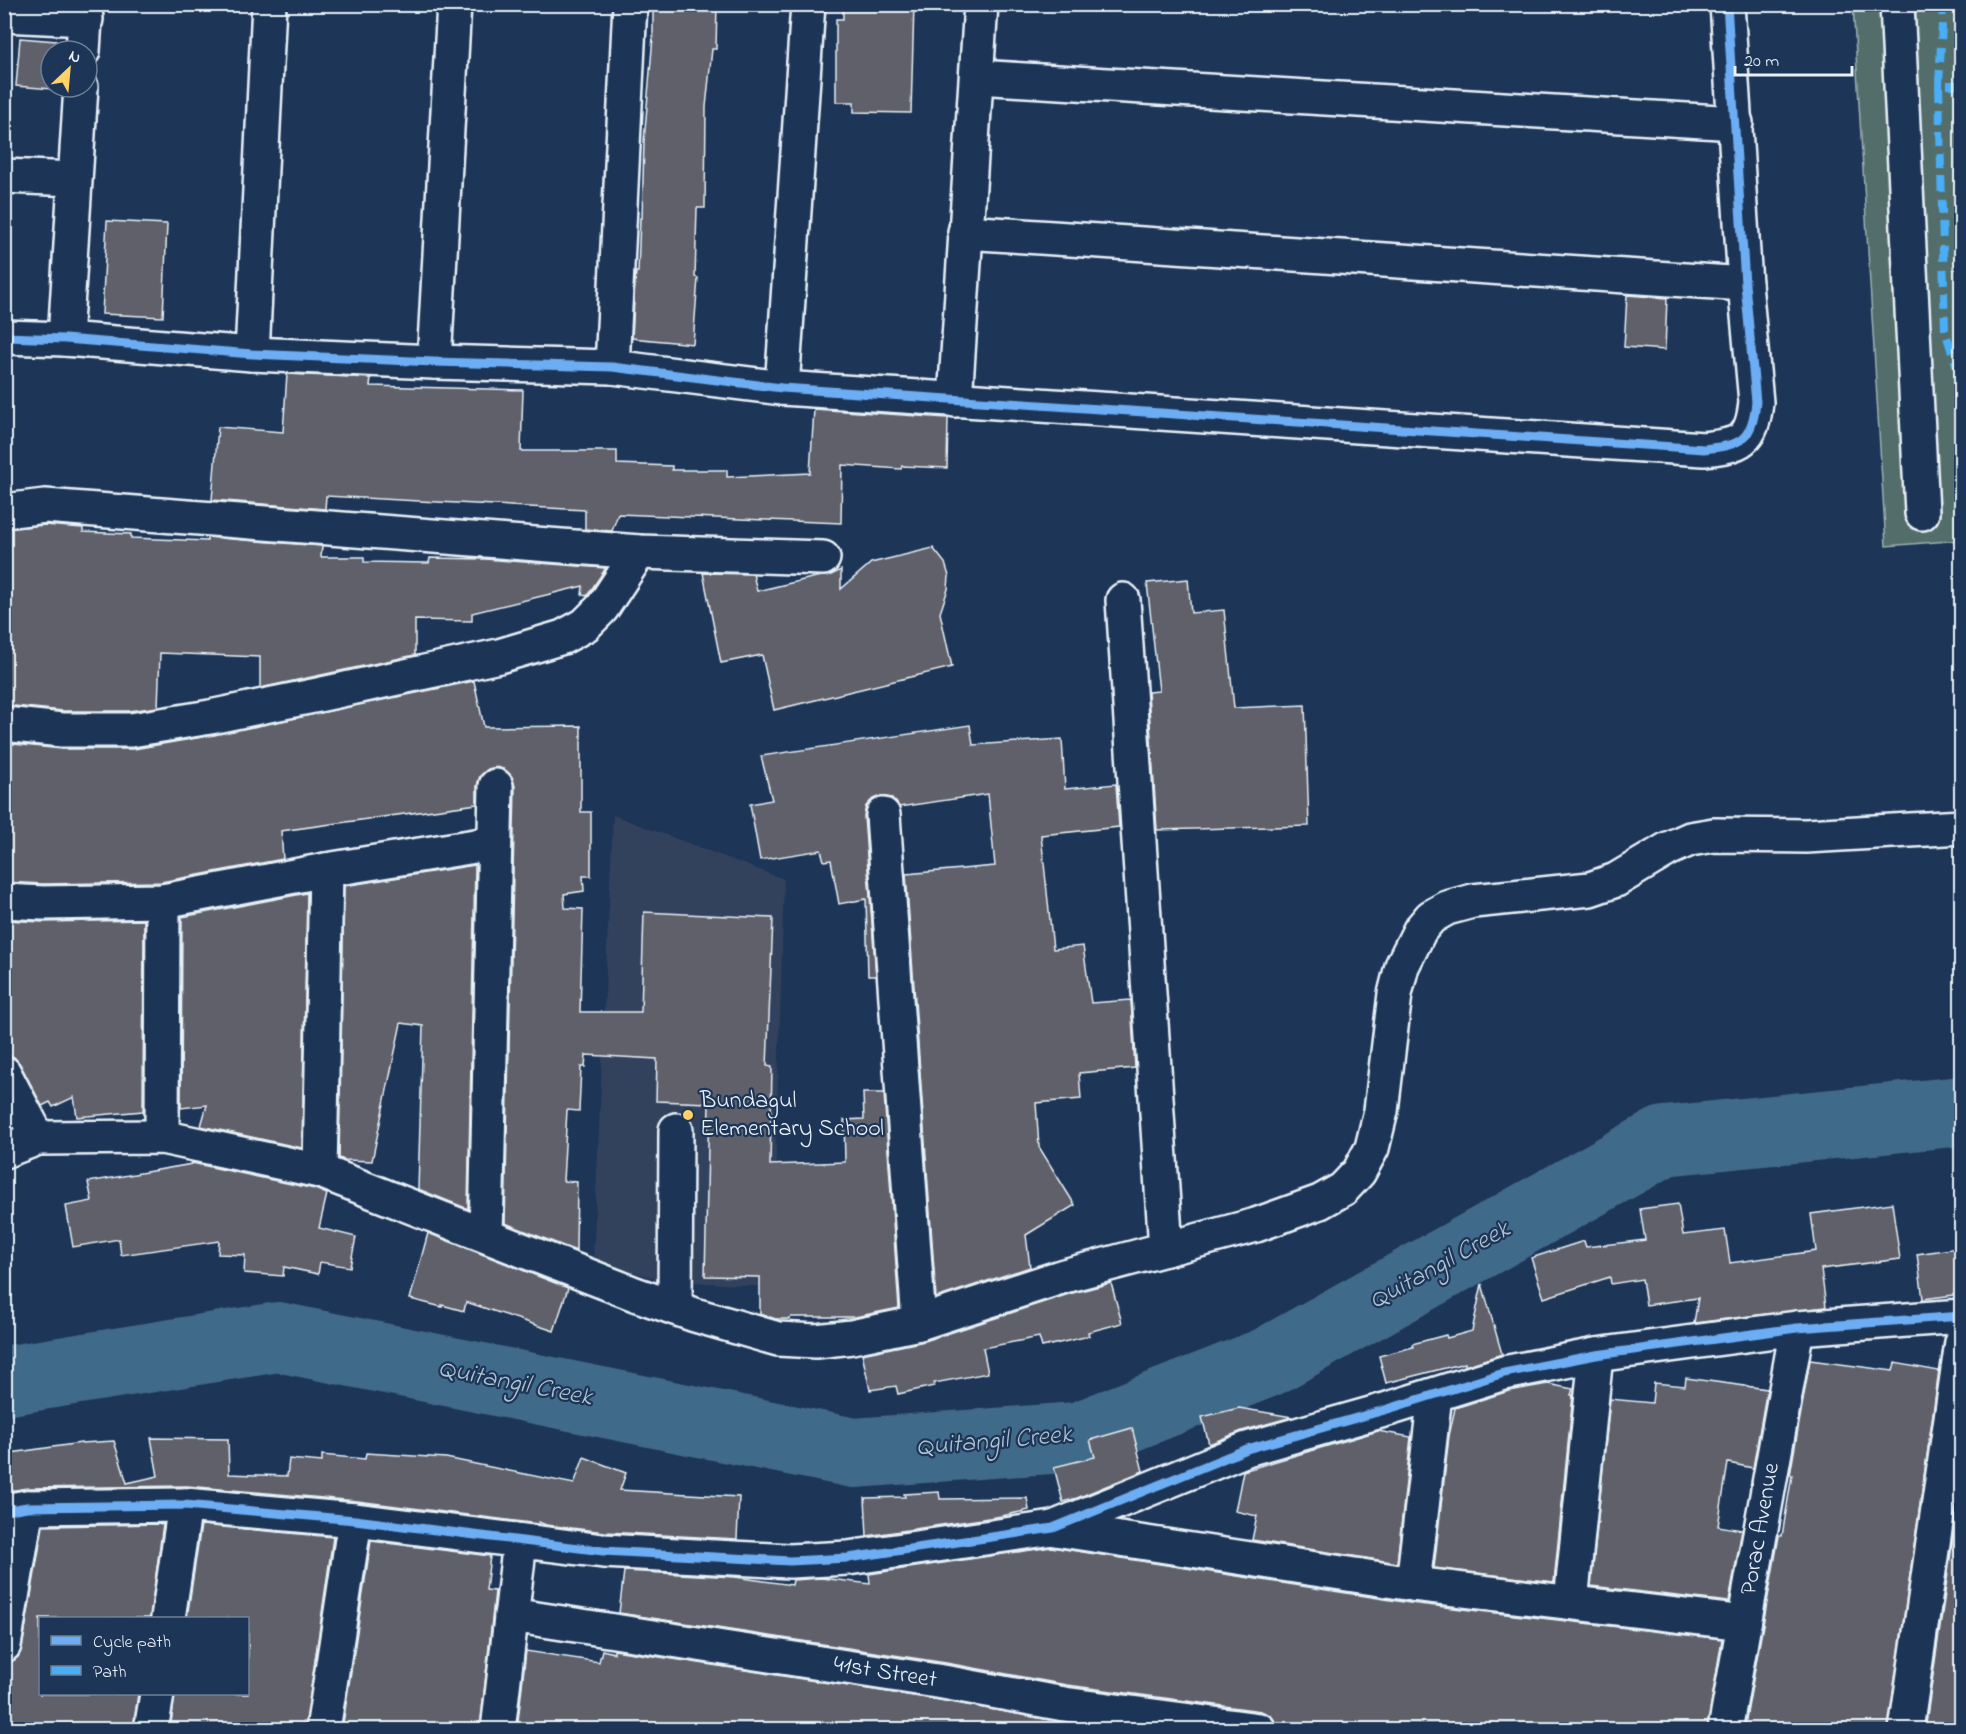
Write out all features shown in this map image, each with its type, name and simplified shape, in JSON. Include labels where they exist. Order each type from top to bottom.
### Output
[{"type":"street","points":[[252,354],[269,4]]},
{"type":"street","points":[[434,362],[454,4]]},
{"type":"street","points":[[612,367],[630,4]]},
{"type":"street","points":[[782,388],[808,4]]},
{"type":"street","points":[[955,400],[981,4]]},
{"type":"street","points":[[4,337],[64,339],[252,354],[612,367],[782,388],[1704,449],[1729,447],[1748,435],[1754,421],[1756,402],[1745,284],[1727,4]]},
{"type":"street","points":[[1897,4],[1922,513]]},
{"type":"street","points":[[4,15],[86,12],[84,39]]},
{"type":"street","points":[[976,77],[1736,123]]},
{"type":"street","points":[[64,339],[80,99]]},
{"type":"street","points":[[4,176],[74,179]]},
{"type":"street","points":[[965,232],[1745,284]]},
{"type":"street","points":[[4,511],[45,506],[639,552],[823,558]]},
{"type":"street","points":[[4,724],[62,730],[131,730],[210,717],[499,656],[563,636],[585,625],[602,608],[639,552]]},
{"type":"street","points":[[1123,600],[1166,1249]]},
{"type":"street","points":[[486,1235],[496,786]]},
{"type":"street","points":[[883,815],[919,1323]]},
{"type":"street","points":[[4,1151],[38,1138],[162,1137],[320,1171],[675,1308],[778,1339],[816,1341],[852,1337],[919,1323],[1064,1276],[1256,1225],[1320,1202],[1343,1189],[1359,1172],[1372,1148],[1381,1111],[1395,994],[1402,966],[1420,930],[1431,917],[1447,908],[1473,901],[1590,889],[1616,880],[1668,849],[1690,839],[1714,835],[1806,836],[1962,826]]},
{"type":"street","points":[[4,901],[43,903],[162,901],[326,870],[494,843]]},
{"type":"street","points":[[320,1171],[326,870]]},
{"type":"street","points":[[162,901],[162,1137]]},
{"type":"street","points":[[4,1073],[38,1138]]},
{"type":"street","points":[[675,1308],[676,1130]]},
{"type":"street","points":[[4,1646],[16,1509],[185,1505],[355,1520],[603,1551],[790,1561],[848,1558],[1053,1528],[1247,1449],[1504,1373],[1596,1355],[1797,1328],[1962,1316]]},
{"type":"street","name":"Porac Avenue","points":[[1725,1730],[1797,1328]]},
{"type":"street","points":[[1906,1730],[1962,1342]]},
{"type":"street","points":[[1571,1602],[1596,1355]]},
{"type":"street","points":[[1413,1584],[1435,1395]]},
{"type":"street","points":[[168,1617],[185,1505]]},
{"type":"street","points":[[323,1730],[355,1520]]},
{"type":"street","points":[[1053,1528],[1413,1584],[1744,1623]]},
{"type":"street","points":[[498,1730],[520,1541]]},
{"type":"street","name":"41st Street","points":[[510,1616],[931,1680],[1064,1704],[1259,1730]]},
{"type":"street","points":[[151,1730],[157,1695]]},
{"type":"shaded area","name":"Bundagul Elementary School","points":[[613,815],[784,879],[772,1287],[662,1280],[593,1261]]},
{"type":"green space","points":[[1853,5],[1961,5],[1961,540],[1886,546]]},
{"type":"building","points":[[653,4],[717,4],[716,49],[712,49],[706,107],[705,208],[697,208],[695,277],[698,278],[693,344],[632,338],[640,218],[642,218],[644,141],[653,37]]},
{"type":"building","points":[[843,4],[914,4],[911,113],[854,112],[854,102],[836,102],[836,19],[843,19]]},
{"type":"building","points":[[20,38],[39,40],[39,88],[16,86]]},
{"type":"building","points":[[107,221],[167,224],[163,317],[102,314]]},
{"type":"building","points":[[1627,295],[1667,298],[1665,350],[1624,347]]},
{"type":"building","points":[[287,374],[371,378],[370,386],[523,390],[521,451],[617,451],[617,464],[672,466],[672,470],[727,470],[727,477],[810,473],[814,409],[948,418],[947,468],[902,466],[901,469],[842,465],[841,523],[618,514],[612,531],[585,529],[585,510],[326,496],[325,509],[212,500],[218,427],[283,432]]},
{"type":"building","points":[[45,525],[83,528],[83,532],[131,534],[131,538],[207,541],[207,537],[322,546],[321,557],[364,557],[364,562],[429,563],[430,558],[485,559],[606,568],[587,596],[582,595],[583,586],[472,613],[472,621],[415,620],[415,655],[260,688],[260,657],[160,653],[158,707],[129,711],[63,711],[4,705],[4,529]]},
{"type":"building","points":[[933,548],[945,563],[949,576],[948,589],[940,613],[952,667],[774,710],[762,655],[721,663],[703,573],[753,574],[757,591],[831,575],[841,570],[841,589],[871,563]]},
{"type":"building","points":[[1188,579],[1191,613],[1224,610],[1234,708],[1305,705],[1309,826],[1157,830],[1148,692],[1159,691],[1147,583]]},
{"type":"building","points":[[474,681],[484,727],[581,726],[581,812],[591,812],[591,876],[583,876],[584,891],[564,894],[565,908],[583,909],[580,1012],[641,1012],[644,912],[773,918],[767,1066],[772,1067],[770,1165],[845,1162],[844,1120],[864,1119],[863,1093],[884,1093],[899,1308],[855,1317],[776,1319],[760,1314],[760,1277],[705,1276],[709,1103],[656,1101],[657,1059],[586,1055],[585,1067],[581,1067],[579,1111],[567,1110],[563,1181],[577,1182],[576,1251],[505,1223],[515,786],[512,777],[505,770],[497,767],[488,769],[480,776],[477,786],[477,804],[281,831],[283,859],[161,882],[43,884],[4,882],[4,743],[62,749],[134,749],[214,735]]},
{"type":"building","points":[[970,725],[973,745],[1062,739],[1065,789],[1116,784],[1119,827],[1041,835],[1053,949],[1083,946],[1091,1003],[1131,1000],[1135,1068],[1079,1073],[1081,1099],[1036,1103],[1039,1147],[1075,1205],[1026,1235],[1030,1267],[936,1298],[906,874],[995,866],[988,794],[899,807],[892,798],[881,796],[873,799],[866,806],[864,816],[876,976],[868,976],[866,899],[839,904],[831,860],[824,861],[821,850],[760,860],[750,804],[772,800],[761,756]]},
{"type":"building","points":[[475,865],[468,1209],[418,1189],[423,1026],[401,1023],[372,1161],[339,1158],[344,886]]},
{"type":"building","points":[[307,893],[302,1148],[201,1126],[207,1105],[181,1108],[182,917]]},
{"type":"building","points":[[4,920],[43,922],[144,920],[143,1111],[77,1117],[74,1097],[53,1107],[50,1102],[42,1106],[20,1064],[14,1057],[4,1054]]},
{"type":"building","points":[[192,1163],[315,1189],[327,1194],[319,1228],[356,1237],[350,1267],[320,1262],[318,1274],[284,1267],[283,1276],[244,1273],[245,1255],[218,1254],[219,1241],[121,1255],[119,1239],[73,1247],[66,1206],[92,1201],[88,1182]]},
{"type":"building","points":[[1892,1203],[1900,1259],[1821,1269],[1826,1307],[1694,1323],[1698,1298],[1646,1305],[1642,1279],[1611,1284],[1610,1277],[1544,1298],[1531,1258],[1584,1241],[1586,1247],[1645,1240],[1640,1209],[1678,1204],[1683,1235],[1725,1230],[1730,1263],[1816,1251],[1811,1214]]},
{"type":"building","points":[[428,1233],[568,1288],[554,1331],[466,1302],[464,1311],[410,1299]]},
{"type":"building","points":[[1958,1248],[1962,1294],[1923,1299],[1917,1254]]},
{"type":"building","points":[[1111,1283],[1122,1323],[1088,1332],[1089,1336],[1042,1347],[1039,1337],[983,1348],[988,1373],[934,1383],[934,1386],[898,1394],[896,1386],[870,1390],[862,1354],[925,1341],[1069,1294]]},
{"type":"building","points":[[1482,1284],[1502,1354],[1465,1366],[1465,1363],[1386,1383],[1379,1356],[1413,1347],[1412,1344],[1472,1331]]},
{"type":"building","points":[[1810,1360],[1893,1371],[1895,1363],[1939,1371],[1888,1730],[1744,1730],[1779,1536],[1782,1536]]},
{"type":"building","points":[[1686,1378],[1767,1389],[1753,1468],[1728,1463],[1718,1526],[1742,1530],[1729,1602],[1591,1586],[1610,1399],[1652,1403],[1654,1383],[1685,1386]]},
{"type":"building","points":[[1548,1384],[1573,1389],[1554,1582],[1434,1568],[1449,1436],[1455,1408],[1509,1391]]},
{"type":"building","points":[[1239,1408],[1292,1417],[1242,1431],[1209,1444],[1202,1417]]},
{"type":"building","points":[[1132,1428],[1143,1471],[1063,1502],[1054,1467],[1095,1457],[1090,1440]]},
{"type":"building","points":[[1378,1431],[1411,1437],[1397,1563],[1252,1540],[1257,1516],[1235,1511],[1243,1471]]},
{"type":"building","points":[[151,1438],[228,1439],[229,1474],[287,1476],[289,1459],[322,1462],[322,1455],[365,1459],[366,1453],[446,1458],[574,1484],[584,1457],[626,1473],[620,1490],[739,1497],[737,1539],[605,1532],[357,1501],[187,1486],[27,1488],[4,1492],[4,1454],[81,1443],[114,1441],[127,1483],[158,1476]]},
{"type":"building","points":[[1962,1477],[1962,1730],[1925,1730]]},
{"type":"building","points":[[939,1492],[940,1499],[1027,1498],[1029,1510],[867,1536],[865,1498],[905,1497],[904,1494]]},
{"type":"building","points":[[163,1524],[150,1617],[39,1617],[39,1695],[138,1695],[133,1730],[4,1730],[6,1663],[18,1657],[22,1648],[43,1526]]},
{"type":"building","points":[[201,1525],[333,1537],[305,1730],[170,1730],[175,1695],[249,1695],[249,1617],[187,1617]]},
{"type":"building","points":[[371,1541],[490,1556],[486,1590],[495,1591],[480,1730],[342,1730]]},
{"type":"building","points":[[1051,1547],[1410,1603],[1722,1639],[1707,1730],[1277,1730],[1276,1722],[1271,1716],[1261,1711],[1067,1685],[946,1663],[619,1613],[624,1571],[735,1577],[792,1585],[793,1580],[821,1578],[870,1584],[869,1574]]},
{"type":"building","points":[[602,1650],[940,1700],[1113,1730],[714,1730],[675,1723],[674,1730],[517,1730],[526,1651],[599,1662]]},
{"type":"waterway","name":"Quitangil Creek","points":[[4,1381],[278,1337],[854,1453],[1078,1437],[1268,1362],[1664,1141],[1962,1111]]},
{"type":"marked path","points":[[1939,85],[1943,4]]},
{"type":"marked path","points":[[1962,85],[1939,85],[1945,331],[1962,382]]},
{"type":"cycle path","points":[[4,337],[65,339],[252,354],[612,367],[782,388],[1704,449],[1727,445],[1736,443],[1748,433],[1756,402],[1745,284],[1727,4]]},
{"type":"cycle path","points":[[4,1511],[27,1507],[185,1505],[355,1520],[603,1551],[790,1561],[848,1558],[1053,1528],[1247,1449],[1504,1373],[1596,1355],[1797,1328],[1962,1316]]},
{"type":"place","name":"Bundagul Elementary School","points":[[688,1115]]}]
